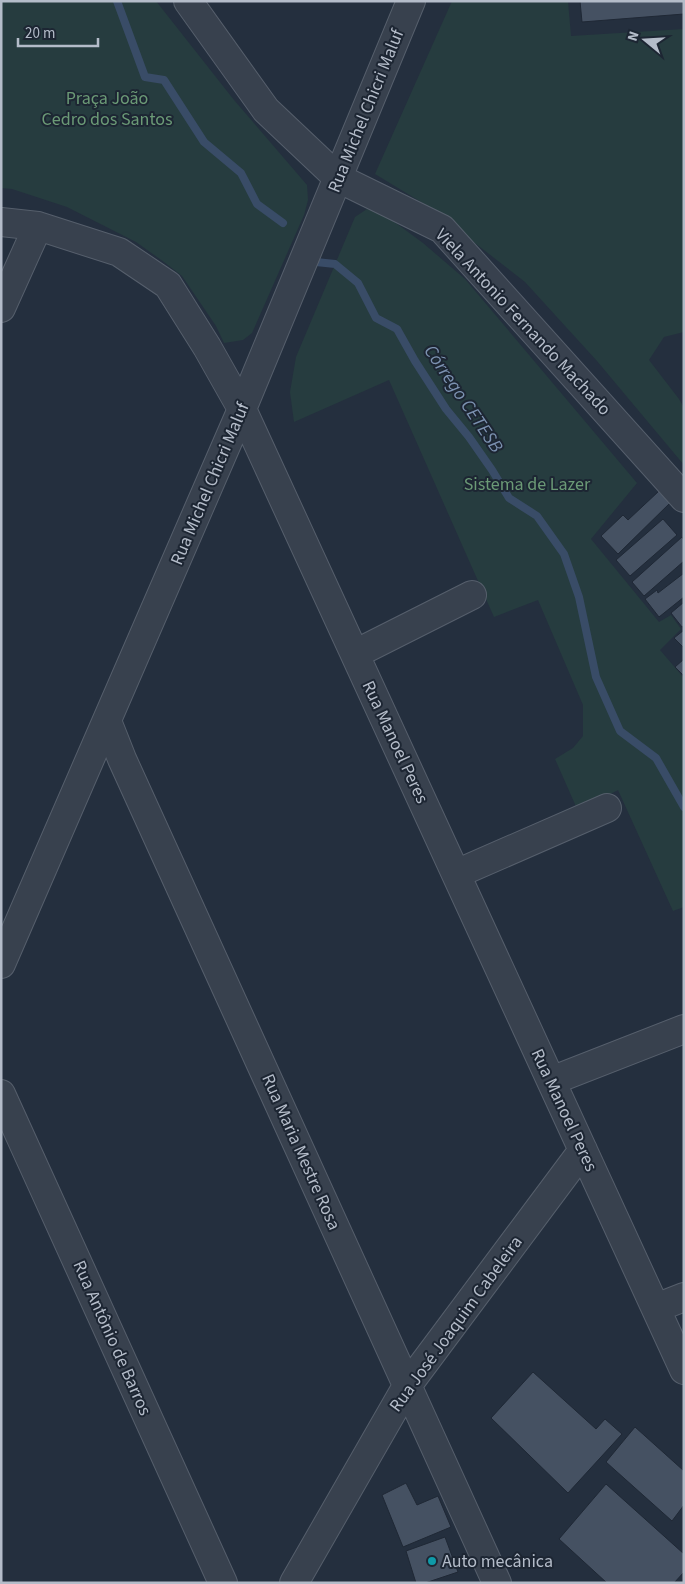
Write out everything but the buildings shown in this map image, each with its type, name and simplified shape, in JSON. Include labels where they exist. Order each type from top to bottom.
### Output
[{"type":"street","name":"Viela Antonio Fernando Machado","points":[[188,1],[266,110],[338,178],[442,229],[684,498]]},
{"type":"street","name":"Rua Michel Chicri Maluf","points":[[1,964],[242,409],[411,1]]},
{"type":"street","name":"Rua Manoel Peres","points":[[1,222],[38,226],[119,252],[168,286],[207,347],[242,409],[684,1370]]},
{"type":"street","points":[[1,308],[10,267],[38,226]]},
{"type":"street","points":[[355,654],[472,595]]},
{"type":"street","name":"Rua Maria Mestre Rosa","points":[[107,721],[122,759],[497,1583]]},
{"type":"street","points":[[456,874],[607,808]]},
{"type":"street","points":[[551,1082],[684,1029]]},
{"type":"street","name":"Rua Antônio de Barros","points":[[1,1094],[223,1583]]},
{"type":"street","name":"Rua José Joaquim Cabeleira","points":[[294,1583],[407,1386],[583,1150]]},
{"type":"street","points":[[656,1308],[684,1297]]},
{"type":"green space","name":"Praça João Cedro dos Santos","points":[[1,1],[156,1],[234,100],[307,185],[308,200],[304,215],[252,333],[243,340],[224,343],[216,326],[182,276],[136,242],[67,207],[12,189],[1,188]]},
{"type":"green space","points":[[452,1],[568,1],[571,36],[684,29],[684,332],[664,337],[649,360],[684,408],[684,465],[597,361],[525,282],[426,205],[375,174]]},
{"type":"green space","name":"Sistema de Lazer","points":[[367,209],[385,215],[423,243],[465,279],[637,483],[591,539],[659,622],[671,615],[681,629],[660,650],[684,678],[684,907],[673,911],[618,790],[578,811],[555,759],[573,748],[583,736],[583,705],[538,600],[494,617],[389,380],[294,422],[290,392],[296,357],[355,217]]},
{"type":"waterway","name":"Córrego CETESB","points":[[117,1],[145,77],[164,80],[204,142],[241,173],[257,204],[283,223]]},
{"type":"waterway","name":"Córrego CETESB","points":[[316,262],[335,264],[358,283],[376,318],[397,329],[446,409],[469,437],[509,498],[537,516],[564,554],[579,597],[596,677],[620,731],[656,758],[684,807]]},
{"type":"place","name":"Auto mecânica","points":[[432,1561]]}]
